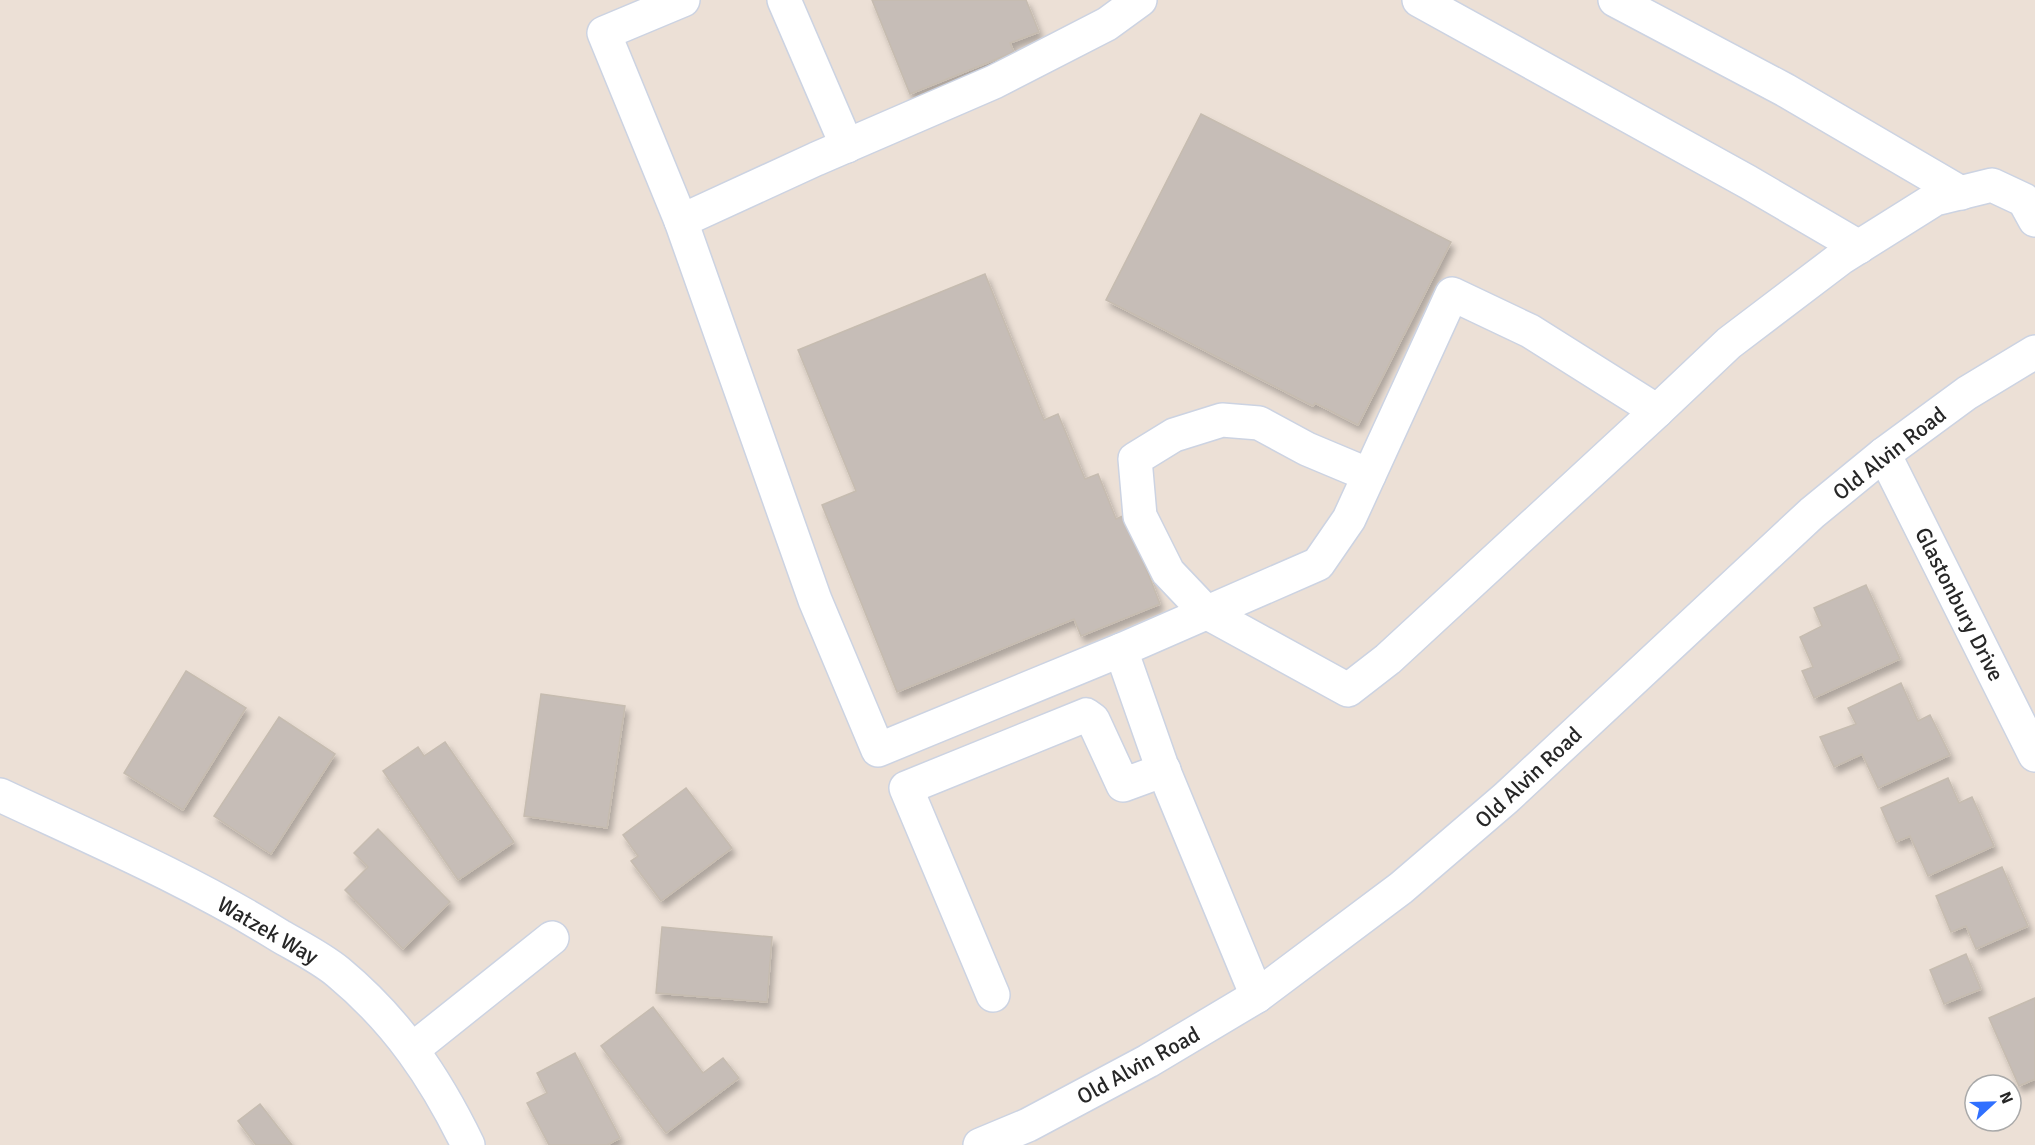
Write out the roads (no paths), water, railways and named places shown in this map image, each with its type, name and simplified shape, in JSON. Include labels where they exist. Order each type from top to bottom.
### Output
[{"type":"street","points":[[683,0],[604,33],[681,221],[814,600],[878,750],[1121,650],[1318,564],[1349,519],[1452,294],[1530,331],[1657,411]]},
{"type":"street","points":[[784,0],[847,146]]},
{"type":"street","points":[[681,221],[994,82],[1107,24],[1140,0]]},
{"type":"street","points":[[1419,0],[1738,177],[1859,247]]},
{"type":"street","points":[[1614,0],[1785,90],[1961,193]]},
{"type":"street","points":[[1369,475],[1307,449],[1260,423],[1222,420],[1174,435],[1135,459],[1140,516],[1168,572],[1206,612],[1348,690],[1388,659],[1730,343],[1841,258],[1935,200],[1992,185],[2024,200],[2035,220]]},
{"type":"street","name":"Old Alvin Road","points":[[980,1145],[1028,1125],[1148,1061],[1257,996],[1401,888],[1457,841],[1812,513],[1884,454],[1967,393],[2035,352]]},
{"type":"street","name":"Glastonbury Drive","points":[[1884,454],[2024,700],[2035,755]]},
{"type":"street","points":[[1121,650],[1164,770],[1257,996]]},
{"type":"street","points":[[906,788],[1086,715],[1093,720],[1124,785],[1164,770]]},
{"type":"street","points":[[888,746],[993,995]]},
{"type":"street","name":"Watzek Way","points":[[0,795],[128,855],[258,922],[337,970],[378,1009],[413,1048],[451,1110],[468,1145]]},
{"type":"street","points":[[413,1048],[552,938]]}]
